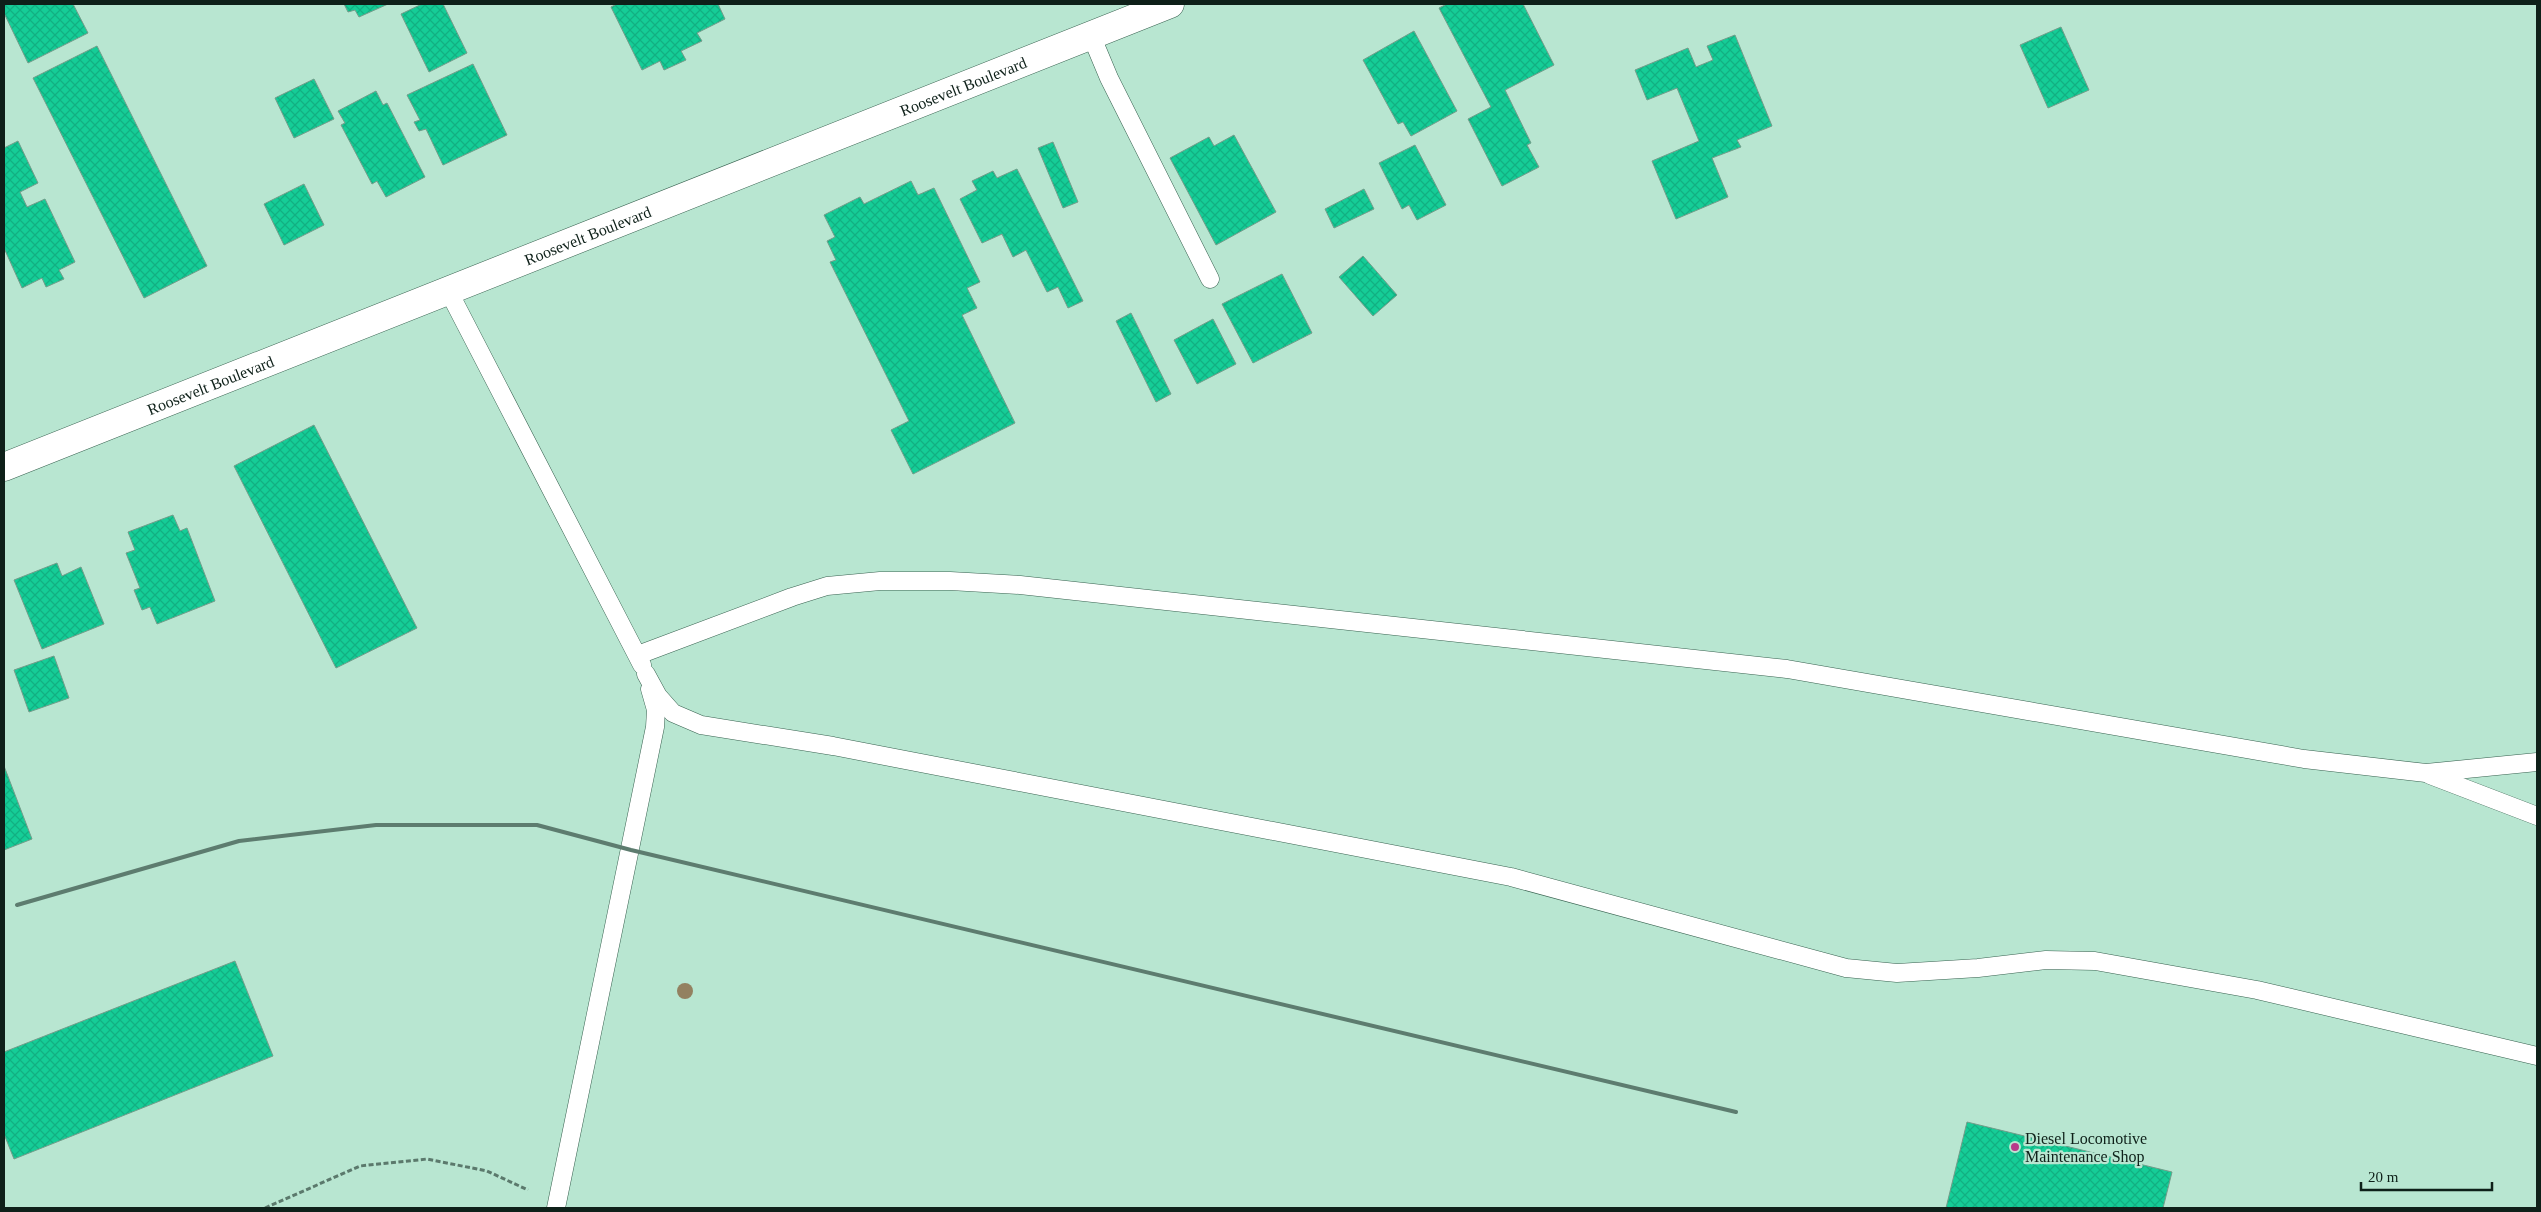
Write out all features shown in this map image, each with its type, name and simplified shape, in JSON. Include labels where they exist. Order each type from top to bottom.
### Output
[{"type":"main road","name":"Roosevelt Boulevard","points":[[4,467],[1170,4]]},
{"type":"lane","points":[[1091,35],[1109,78],[1210,279]]},
{"type":"lane","points":[[448,290],[658,696],[673,713],[701,725],[833,746],[1511,877],[1846,968],[1897,973],[2046,960],[2094,962],[2257,990],[2537,1056]]},
{"type":"lane","points":[[638,655],[792,597],[827,586],[880,581],[950,581],[1020,585],[1787,669],[2304,759],[2426,773],[2537,762]]},
{"type":"lane","points":[[556,1205],[655,727],[656,710],[646,674]]},
{"type":"lane","points":[[2426,773],[2537,816]]},
{"type":"path","points":[[265,1208],[360,1166],[427,1160],[487,1172],[556,1205]]},
{"type":"building","points":[[4,4],[73,4],[88,33],[28,63],[4,13]]},
{"type":"building","points":[[344,4],[388,4],[359,17],[355,10],[348,12]]},
{"type":"building","points":[[422,4],[443,4],[467,53],[429,72],[401,14]]},
{"type":"building","points":[[617,4],[718,4],[725,19],[697,33],[702,41],[681,51],[686,60],[664,70],[660,61],[642,70],[611,7]]},
{"type":"building","points":[[1447,4],[1523,4],[1554,65],[1505,90],[1531,143],[1527,145],[1539,167],[1502,186],[1468,119],[1491,107],[1439,8]]},
{"type":"building","points":[[2061,27],[2089,90],[2048,108],[2020,45]]},
{"type":"building","points":[[1414,31],[1457,111],[1411,136],[1403,122],[1398,124],[1363,60]]},
{"type":"building","points":[[1735,35],[1772,126],[1737,140],[1741,147],[1712,158],[1728,197],[1676,219],[1652,161],[1699,141],[1677,88],[1647,100],[1635,70],[1688,48],[1696,67],[1713,60],[1707,46]]},
{"type":"building","points":[[97,46],[207,266],[144,298],[33,78]]},
{"type":"building","points":[[473,64],[507,135],[443,165],[426,129],[419,131],[414,122],[420,120],[407,95]]},
{"type":"building","points":[[314,79],[334,119],[294,138],[275,98]]},
{"type":"building","points":[[376,91],[383,105],[387,103],[425,177],[386,197],[377,181],[372,184],[341,125],[345,123],[338,111]]},
{"type":"building","points":[[1234,135],[1276,212],[1216,245],[1170,158],[1209,137],[1214,146]]},
{"type":"building","points":[[18,141],[38,183],[20,192],[27,207],[45,199],[75,262],[59,270],[64,279],[46,287],[42,278],[22,288],[4,248],[4,148]]},
{"type":"building","points":[[1053,142],[1078,202],[1063,208],[1038,148]]},
{"type":"building","points":[[1415,145],[1446,205],[1417,220],[1409,205],[1402,209],[1379,163]]},
{"type":"building","points":[[1017,169],[1083,301],[1068,308],[1058,287],[1047,292],[1026,250],[1013,257],[1002,234],[982,243],[960,199],[977,190],[972,181],[993,171],[997,178]]},
{"type":"building","points":[[911,181],[918,195],[934,188],[980,282],[967,288],[977,308],[962,315],[1015,423],[913,474],[891,430],[909,421],[830,262],[836,260],[827,241],[835,237],[824,215],[860,197],[864,204]]},
{"type":"building","points":[[304,184],[324,225],[284,245],[264,204]]},
{"type":"building","points":[[1364,189],[1374,209],[1334,228],[1325,209]]},
{"type":"building","points":[[1363,256],[1397,295],[1373,316],[1339,277]]},
{"type":"building","points":[[1282,274],[1312,333],[1253,363],[1222,304]]},
{"type":"building","points":[[1131,313],[1171,394],[1156,402],[1116,321]]},
{"type":"building","points":[[1213,319],[1236,364],[1197,384],[1174,340]]},
{"type":"building","points":[[314,425],[417,628],[336,668],[234,466]]},
{"type":"building","points":[[173,515],[180,531],[187,528],[215,601],[157,624],[150,607],[142,610],[134,590],[140,588],[126,553],[135,550],[128,532]]},
{"type":"building","points":[[57,563],[62,576],[81,567],[104,624],[42,649],[14,580]]},
{"type":"building","points":[[54,656],[69,698],[29,712],[14,670]]},
{"type":"building","points":[[4,766],[32,839],[4,850]]},
{"type":"building","points":[[235,961],[273,1056],[14,1159],[4,1134],[4,1052]]},
{"type":"building","name":"Diesel Locomotive Maintenance Shop","points":[[1967,1122],[2172,1172],[2163,1208],[1946,1208]]},
{"type":"railway","points":[[17,905],[239,841],[376,825],[537,825],[631,850],[1736,1112]]},
{"type":"place","name":"Diesel Locomotive Maintenance Shop","points":[[2015,1147]]}]
